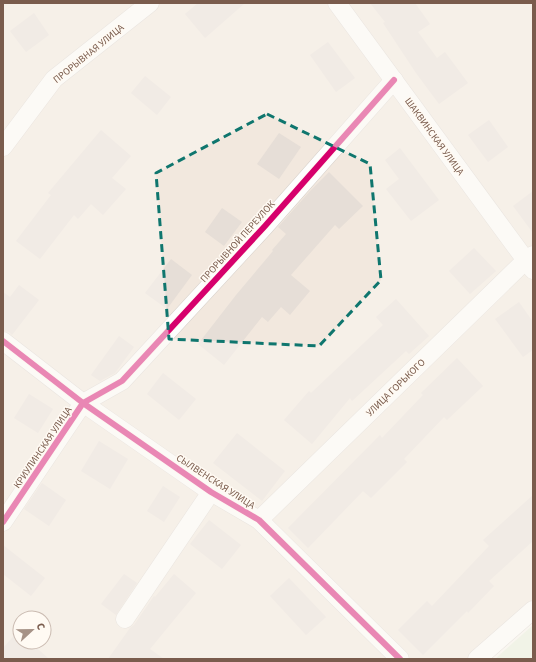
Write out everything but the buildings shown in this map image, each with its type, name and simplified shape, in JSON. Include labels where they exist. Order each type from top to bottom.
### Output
[{"type":"street","name":"ПРОРЫВНАЯ УЛИЦА","points":[[3,147],[54,79],[150,3]]},
{"type":"street","name":"ШАКВИНСКАЯ УЛИЦА","points":[[337,3],[531,262]]},
{"type":"street","name":"ПРОРЫВНОЙ ПЕРЕУЛОК","points":[[83,403],[122,380],[265,226],[394,80]]},
{"type":"street","name":"УЛИЦА ГОРЬКОГО","points":[[259,520],[531,262]]},
{"type":"street","name":"СЫЛВЕНСКАЯ УЛИЦА","points":[[3,341],[83,403],[211,492],[259,520],[400,659]]},
{"type":"street","name":"КРИУЛИНСКАЯ УЛИЦА","points":[[3,522],[83,403]]},
{"type":"street","points":[[125,619],[211,492]]},
{"type":"street","points":[[477,659],[533,610]]},
{"type":"highlighted area","points":[[267,114],[370,164],[381,280],[319,346],[169,339],[156,173]]},
{"type":"shaded area","points":[[3,3],[142,3],[3,137]]},
{"type":"shaded area","points":[[157,3],[332,3],[389,81],[121,379],[83,400],[3,337],[3,155],[57,82]]},
{"type":"shaded area","points":[[343,3],[533,3],[533,248],[527,253]]},
{"type":"shaded area","points":[[394,87],[519,260],[258,516],[90,403]]},
{"type":"shaded area","points":[[525,267],[533,278],[533,602],[471,659],[405,659],[264,520]]},
{"type":"shaded area","points":[[3,346],[78,404],[3,513]]},
{"type":"shaded area","points":[[84,409],[212,499],[256,524],[393,659],[3,659],[3,527]]},
{"type":"green space","points":[[533,625],[533,659],[495,659]]},
{"type":"cycle path","points":[[3,522],[83,403],[122,381],[265,226],[394,80]]},
{"type":"cycle path","points":[[3,341],[83,403],[211,492],[259,520],[400,659]]}]
